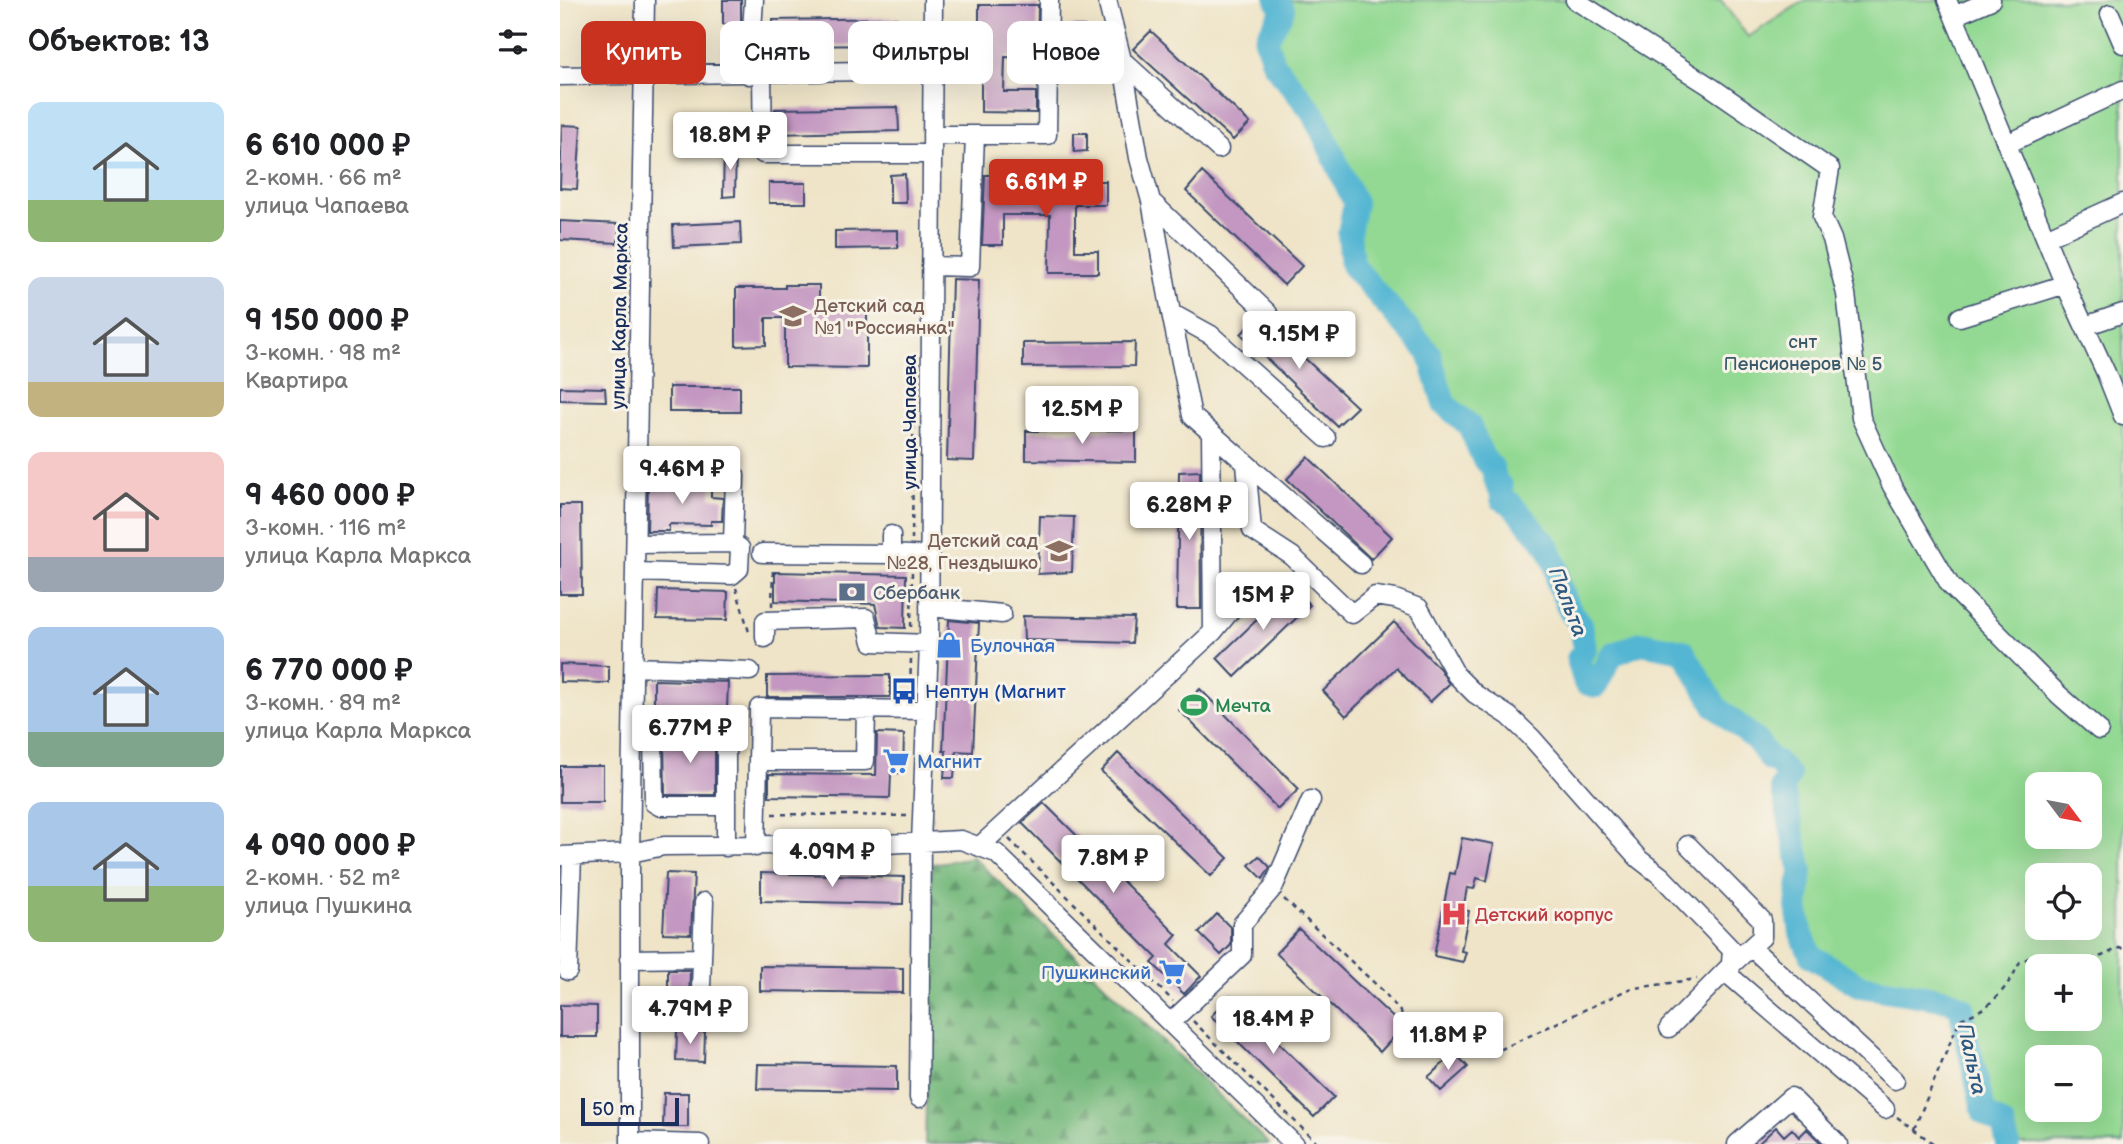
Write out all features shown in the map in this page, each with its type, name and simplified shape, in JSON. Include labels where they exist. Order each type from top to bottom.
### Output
[{"type":"street","name":"улица Карла Маркса","points":[[645,0],[645,21]]},
{"type":"street","points":[[754,0],[755,21]]},
{"type":"street","name":"улица Чапаева","points":[[933,0],[933,21]]},
{"type":"street","points":[[932,135],[1047,135],[1049,0]]},
{"type":"street","points":[[1107,0],[1112,21]]},
{"type":"street","points":[[1575,0],[1711,87],[1830,169],[1822,217],[1832,239],[1846,294],[1861,418],[1892,486],[1950,585],[2059,695],[2099,730]]},
{"type":"street","points":[[1990,0],[1950,8],[2123,416]]},
{"type":"street","points":[[2110,14],[2123,44]]},
{"type":"street","points":[[1124,62],[1219,149]]},
{"type":"street","points":[[1124,72],[1192,416],[1361,564]]},
{"type":"street","points":[[560,76],[581,76]]},
{"type":"street","name":"улица Карла Маркса","points":[[630,1143],[630,853],[645,84]]},
{"type":"street","points":[[757,84],[763,154],[932,154]]},
{"type":"street","name":"улица Чапаева","points":[[919,1098],[921,843],[918,710],[920,644],[929,607],[920,556],[931,266],[933,84]]},
{"type":"street","points":[[2007,144],[2123,90]]},
{"type":"street","points":[[931,266],[970,267],[975,135]]},
{"type":"street","points":[[1151,201],[1268,313]]},
{"type":"street","points":[[2046,238],[2123,203]]},
{"type":"street","points":[[1960,317],[2066,284]]},
{"type":"street","points":[[1171,313],[1211,334],[1326,438]]},
{"type":"street","points":[[2085,326],[2123,313]]},
{"type":"street","points":[[1211,433],[1213,632]]},
{"type":"street","points":[[1246,464],[1252,530],[1292,555],[1352,614],[1375,596],[1395,599],[1419,608],[1456,675],[1475,694],[1509,716],[1531,737],[1640,859],[1661,876],[1732,950],[1726,970]]},
{"type":"street","points":[[637,471],[734,474],[733,543]]},
{"type":"street","points":[[891,534],[891,554]]},
{"type":"street","points":[[636,544],[733,543],[740,548],[739,569],[732,575],[636,572]]},
{"type":"street","points":[[768,553],[920,556]]},
{"type":"street","points":[[980,846],[1213,632],[1251,586]]},
{"type":"street","points":[[929,607],[1002,614]]},
{"type":"street","points":[[763,632],[866,618],[872,642],[920,644]]},
{"type":"street","points":[[634,667],[750,671]]},
{"type":"street","points":[[756,847],[759,708],[918,710]]},
{"type":"street","points":[[758,761],[865,761],[866,709]]},
{"type":"street","points":[[653,733],[654,803],[659,806],[726,806]]},
{"type":"street","points":[[726,736],[726,847]]},
{"type":"street","points":[[1176,1017],[1242,954],[1242,924],[1273,888],[1311,800]]},
{"type":"street","points":[[568,971],[566,856],[630,853],[664,846],[756,847],[961,840],[996,853],[1176,1017],[1294,1144]]},
{"type":"street","points":[[1670,1028],[1762,937],[1762,920],[1688,845]]},
{"type":"street","points":[[699,1019],[704,902]]},
{"type":"street","points":[[1752,948],[1895,1080]]},
{"type":"street","points":[[629,960],[702,958]]},
{"type":"street","points":[[1726,970],[1885,1109]]},
{"type":"street","points":[[1737,1144],[1791,1097],[1838,1144]]},
{"type":"street","points":[[630,1143],[700,1144]]},
{"type":"path","points":[[914,375],[920,556],[918,710]]},
{"type":"path","points":[[763,632],[768,553]]},
{"type":"path","points":[[732,575],[763,632]]},
{"type":"path","points":[[907,817],[908,806]]},
{"type":"path","points":[[999,829],[1176,1017],[1318,1144]]},
{"type":"path","points":[[1273,888],[1383,991],[1427,1045],[1466,1055],[1495,1052],[1629,989],[1726,970]]},
{"type":"path","points":[[1914,1129],[1960,1019],[1974,1015],[1997,998],[2011,982],[2020,962],[2042,952],[2069,964],[2123,949]]},
{"type":"path","points":[[1885,1109],[1934,1144]]},
{"type":"green space","name":"снт Пенсионеров № 5","points":[[1277,0],[1721,0],[1748,37],[1805,0],[2123,0],[2123,1144],[2008,1144],[2003,1125],[1984,1113],[1962,1017],[1963,1008],[1948,1000],[1860,986],[1811,956],[1801,933],[1797,906],[1801,871],[1782,786],[1789,776],[1778,763],[1770,759],[1756,740],[1716,707],[1683,651],[1640,643],[1612,655],[1596,686],[1585,683],[1578,659],[1585,650],[1581,625],[1570,611],[1558,583],[1556,566],[1548,546],[1510,503],[1502,499],[1501,487],[1497,485],[1492,467],[1483,458],[1469,425],[1444,404],[1429,353],[1352,265],[1349,233],[1354,203],[1314,114],[1274,64],[1266,40],[1283,10]]},
{"type":"green space","points":[[973,857],[1269,1144],[925,1144],[932,864]]},
{"type":"building","points":[[723,0],[741,0],[741,21],[723,21]]},
{"type":"building","points":[[979,5],[1038,5],[1038,21],[1007,21],[1004,92],[1036,92],[1036,113],[981,112],[981,84],[993,84],[993,21],[979,21]]},
{"type":"building","points":[[897,18],[897,21],[848,21],[848,45],[834,46],[834,21],[773,20]]},
{"type":"building","points":[[1151,31],[1250,123],[1233,140],[1133,49]]},
{"type":"building","points":[[898,107],[899,131],[776,134],[775,109]]},
{"type":"building","points":[[562,125],[581,126],[577,189],[560,188]]},
{"type":"building","points":[[1074,133],[1087,133],[1087,151],[1074,152]]},
{"type":"building","points":[[736,147],[735,196],[723,197],[724,148]]},
{"type":"building","points":[[1202,172],[1302,266],[1284,285],[1186,191]]},
{"type":"building","points":[[905,174],[906,203],[890,203],[890,175]]},
{"type":"building","points":[[985,175],[1004,175],[1004,195],[1017,195],[1018,200],[1050,200],[1050,181],[1106,181],[1106,205],[1075,205],[1075,251],[1098,251],[1098,273],[1049,273],[1050,215],[1003,215],[1003,245],[982,245]]},
{"type":"building","points":[[769,183],[806,183],[806,203],[769,203]]},
{"type":"building","points":[[560,221],[619,224],[618,243],[560,240]]},
{"type":"building","points":[[740,222],[741,244],[674,247],[673,225]]},
{"type":"building","points":[[898,230],[898,248],[835,249],[835,231]]},
{"type":"building","points":[[952,279],[979,280],[974,461],[947,460]]},
{"type":"building","points":[[785,285],[819,285],[819,307],[867,307],[867,368],[785,367],[785,318],[766,318],[766,345],[736,346],[736,288],[785,288]]},
{"type":"building","points":[[1257,318],[1268,324],[1357,407],[1337,426],[1241,334]]},
{"type":"building","points":[[1135,342],[1134,366],[1023,367],[1023,343]]},
{"type":"building","points":[[560,387],[605,388],[606,401],[560,400]]},
{"type":"building","points":[[669,387],[740,387],[740,412],[669,412]]},
{"type":"building","points":[[1136,430],[1136,462],[1026,460],[1026,431]]},
{"type":"building","points":[[1308,457],[1392,537],[1371,559],[1287,479]]},
{"type":"building","points":[[1200,471],[1201,609],[1177,609],[1179,472]]},
{"type":"building","points":[[648,483],[711,484],[711,497],[723,498],[722,521],[711,521],[711,525],[669,524],[669,531],[647,531]]},
{"type":"building","points":[[560,505],[581,505],[582,594],[560,594]]},
{"type":"building","points":[[1040,516],[1074,517],[1072,572],[1038,574]]},
{"type":"building","points":[[775,572],[906,575],[905,628],[880,627],[875,604],[775,601]]},
{"type":"building","points":[[1291,587],[1310,605],[1235,677],[1217,658]]},
{"type":"building","points":[[658,590],[728,592],[727,620],[657,619]]},
{"type":"building","points":[[1023,616],[1134,618],[1132,643],[1024,640]]},
{"type":"building","points":[[949,620],[979,623],[973,752],[956,751],[954,778],[944,778],[946,751],[943,751]]},
{"type":"building","points":[[1394,622],[1440,669],[1449,684],[1430,702],[1396,668],[1346,716],[1323,691]]},
{"type":"building","points":[[560,664],[609,666],[609,683],[560,682]]},
{"type":"building","points":[[890,675],[890,697],[767,697],[767,676]]},
{"type":"building","points":[[654,680],[728,682],[727,708],[654,706]]},
{"type":"building","points":[[1200,689],[1299,789],[1278,809],[1179,710]]},
{"type":"building","points":[[877,733],[904,734],[903,773],[891,773],[890,798],[769,796],[769,774],[876,775]]},
{"type":"building","points":[[664,735],[715,735],[715,795],[665,795]]},
{"type":"building","points":[[1118,753],[1228,858],[1211,876],[1101,771]]},
{"type":"building","points":[[560,766],[603,766],[603,802],[560,802]]},
{"type":"building","points":[[1044,803],[1177,935],[1169,944],[1201,976],[1184,994],[1152,963],[1157,958],[1022,823]]},
{"type":"building","points":[[1462,838],[1494,844],[1487,881],[1477,878],[1474,889],[1467,888],[1463,910],[1469,911],[1461,951],[1466,952],[1463,962],[1434,956],[1450,873],[1455,874]]},
{"type":"building","points":[[1259,856],[1270,867],[1263,879],[1249,865]]},
{"type":"building","points":[[666,873],[694,874],[691,934],[663,933]]},
{"type":"building","points":[[761,873],[904,877],[903,904],[761,901]]},
{"type":"building","points":[[1217,914],[1231,928],[1231,945],[1221,955],[1199,933]]},
{"type":"building","points":[[1299,929],[1403,1027],[1380,1052],[1276,953]]},
{"type":"building","points":[[760,966],[903,968],[903,993],[760,991]]},
{"type":"building","points":[[668,970],[690,970],[689,1004],[668,1003]]},
{"type":"building","points":[[1231,996],[1334,1097],[1314,1117],[1211,1016]]},
{"type":"building","points":[[560,1005],[597,1006],[597,1037],[560,1037]]},
{"type":"building","points":[[677,1031],[705,1032],[704,1062],[676,1061]]},
{"type":"building","points":[[1455,1053],[1468,1067],[1441,1091],[1428,1077]]},
{"type":"building","points":[[758,1064],[897,1066],[897,1091],[757,1089]]},
{"type":"building","points":[[664,1093],[688,1093],[688,1127],[663,1127]]},
{"type":"building","points":[[1776,1127],[1784,1136],[1792,1129],[1799,1137],[1807,1129],[1822,1144],[1758,1144]]},
{"type":"waterway","name":"Пальта","points":[[1277,0],[1283,10],[1266,40],[1274,64],[1314,114],[1355,203],[1349,233],[1352,265],[1429,353],[1444,404],[1469,425],[1483,458],[1492,467],[1497,485],[1501,487],[1502,499],[1510,503],[1548,546],[1556,566],[1558,583],[1570,611],[1581,624],[1585,650],[1578,659],[1585,683],[1596,686],[1612,655],[1641,643],[1683,651],[1716,707],[1756,740],[1770,759],[1778,763],[1789,776],[1782,786],[1801,871],[1797,906],[1801,933],[1811,956],[1860,986],[1948,1000],[1963,1008],[1962,1017],[1984,1113],[2003,1125],[2008,1144]]},
{"type":"place","name":"Детский сад №1 \"Россиянка\"","points":[[793,316]]},
{"type":"place","name":"Детский сад №28, Гнездышко","points":[[1059,551]]},
{"type":"place","name":"Сбербанк","points":[[852,592]]},
{"type":"place","name":"Булочная","points":[[949,645]]},
{"type":"place","name":"Нептун (Магнит","points":[[904,691]]},
{"type":"place","name":"Мечта","points":[[1194,705]]},
{"type":"place","name":"Магнит","points":[[896,761]]},
{"type":"place","name":"Детский корпус","points":[[1454,914]]},
{"type":"place","name":"Пушкинский","points":[[1172,972]]}]
